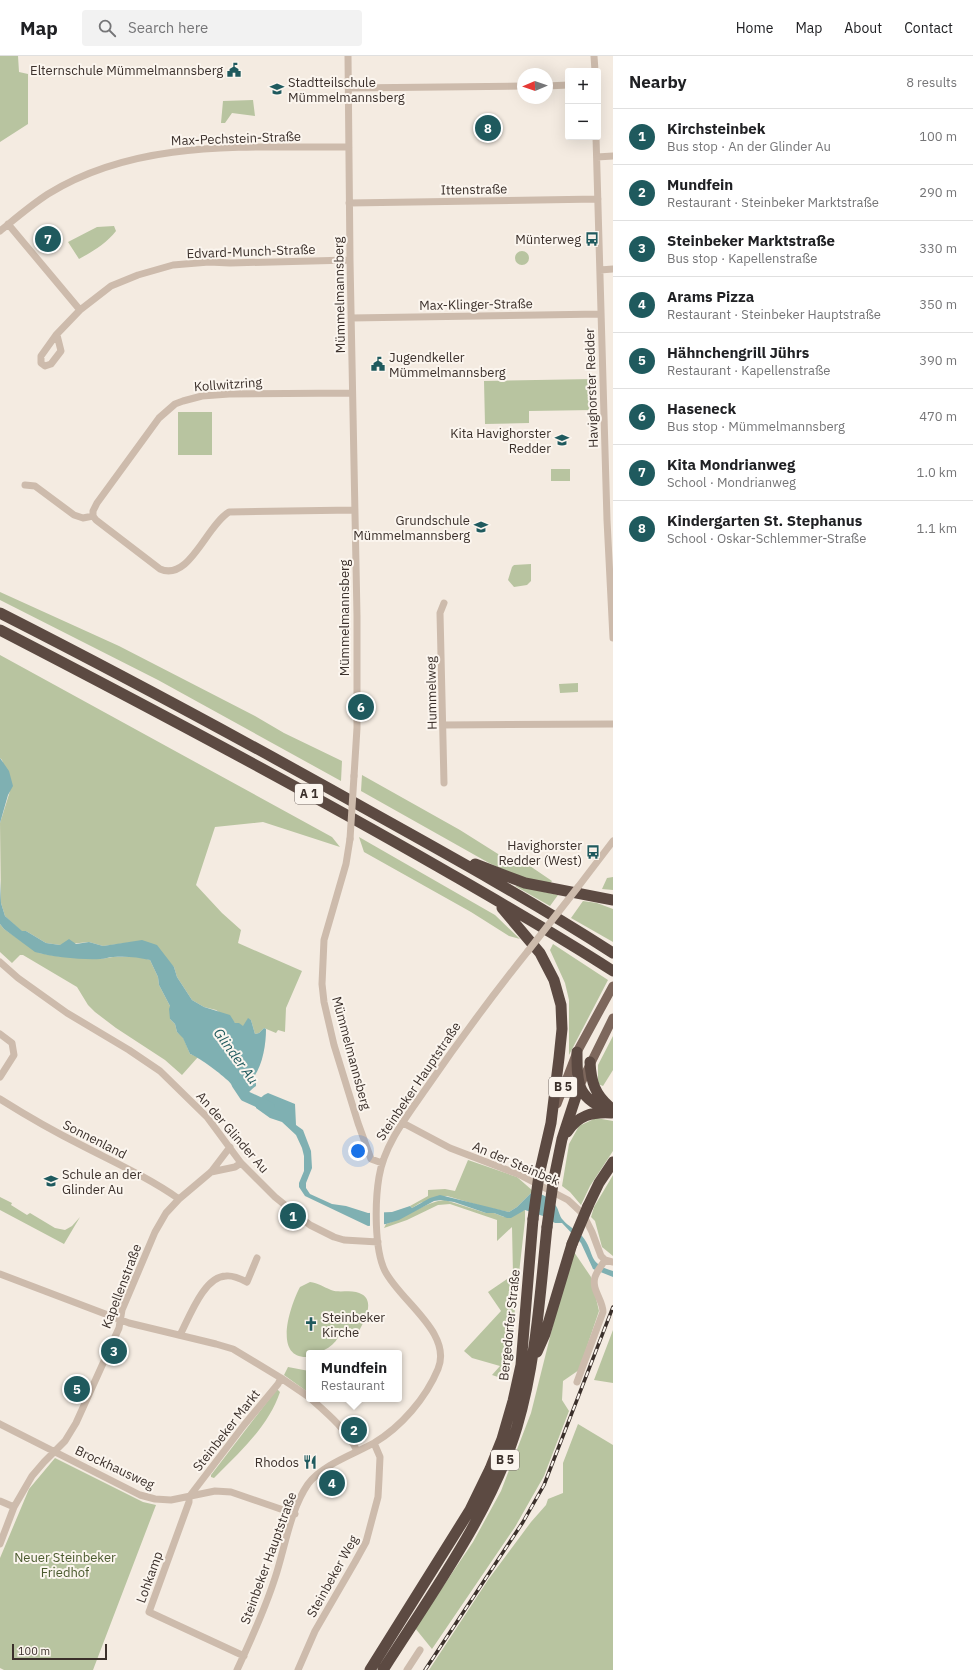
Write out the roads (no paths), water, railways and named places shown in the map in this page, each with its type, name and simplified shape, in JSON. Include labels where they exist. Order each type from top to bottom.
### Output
[{"type":"highway","name":"A 1","points":[[0,614],[88,658],[253,746],[445,853],[613,953]]},
{"type":"highway","name":"A 1","points":[[0,630],[124,694],[311,795],[493,898],[613,970]]},
{"type":"highway","points":[[445,853],[525,883],[613,900]]},
{"type":"highway","points":[[493,898],[527,935],[540,952],[554,980],[561,1005],[562,1029],[551,1123]]},
{"type":"highway","points":[[577,1052],[579,1087],[585,1096],[592,1102],[613,1112]]},
{"type":"highway","points":[[590,1062],[592,1079],[596,1092],[613,1112]]},
{"type":"highway","name":"Bergedorfer Straße","points":[[383,1670],[460,1549],[490,1492],[516,1429],[532,1364],[553,1183],[562,1139],[579,1087]]},
{"type":"highway","points":[[562,1139],[574,1123],[581,1117],[590,1114],[613,1112]]},
{"type":"highway","name":"Bergedorfer Straße","points":[[370,1670],[470,1510],[490,1469],[502,1439],[513,1401],[520,1365],[533,1219],[539,1175],[551,1123]]},
{"type":"highway","points":[[532,1364],[544,1334],[572,1244],[599,1182],[613,1162]]},
{"type":"main road","name":"Bergedorfer Straße","points":[[551,1123],[560,1094],[577,1052],[613,987]]},
{"type":"main road","name":"Bergedorfer Straße","points":[[579,1087],[613,1018]]},
{"type":"street","name":"Mümmelmannsberg","points":[[348,56],[357,728],[350,839],[346,864],[324,940],[322,984],[329,1023],[358,1123],[371,1158],[382,1163]]},
{"type":"street","points":[[594,56],[595,68]]},
{"type":"street","points":[[553,86],[565,85]]},
{"type":"street","points":[[349,88],[517,86]]},
{"type":"street","name":"Havighorster Redder","points":[[596,140],[613,638]]},
{"type":"street","name":"Max-Pechstein-Straße","points":[[0,231],[55,190],[84,176],[136,158],[165,153],[218,148],[349,147]]},
{"type":"street","points":[[596,156],[613,156]]},
{"type":"street","name":"Ittenstraße","points":[[349,203],[598,199]]},
{"type":"street","points":[[8,224],[80,310]]},
{"type":"street","name":"Edvard-Munch-Straße","points":[[56,335],[80,310],[111,286],[138,275],[173,265],[209,262],[230,263],[350,260]]},
{"type":"street","points":[[600,270],[613,269]]},
{"type":"street","name":"Max-Klinger-Straße","points":[[351,318],[601,314]]},
{"type":"street","name":"Kollwitzring","points":[[93,516],[93,511],[97,503],[159,418],[175,404],[202,396],[229,394],[352,393]]},
{"type":"street","points":[[605,430],[613,430]]},
{"type":"street","points":[[26,485],[35,486],[74,515],[83,518],[93,516],[102,525],[160,569],[167,572],[179,569],[187,563],[220,518],[229,512],[354,510]]},
{"type":"street","name":"Hummelweg","points":[[444,603],[440,613],[444,725],[444,783]]},
{"type":"street","points":[[444,725],[613,724]]},
{"type":"street","name":"Steinbeker Hauptstraße","points":[[238,1670],[275,1578],[300,1498],[310,1482],[326,1468],[374,1443],[397,1426],[421,1399],[438,1368],[441,1353],[434,1333],[401,1295],[387,1275],[382,1264],[378,1242],[377,1186],[386,1150],[458,1041],[613,841]]},
{"type":"street","name":"An der Glinder Au","points":[[0,962],[18,978],[67,1013],[129,1050],[160,1071],[207,1117],[241,1163],[275,1197],[310,1225],[343,1240],[378,1242]]},
{"type":"street","points":[[0,1034],[12,1043],[14,1055],[0,1077]]},
{"type":"street","name":"Sonnenland","points":[[0,1099],[52,1130],[150,1180],[179,1199]]},
{"type":"street","name":"An der Steinbek","points":[[403,1123],[450,1148],[518,1174],[568,1200],[583,1214],[592,1232],[603,1263]]},
{"type":"street","name":"Kapellenstraße","points":[[0,1544],[14,1506],[32,1476],[65,1441],[76,1423],[118,1328],[122,1310],[155,1232],[166,1213],[179,1199],[211,1172],[230,1147]]},
{"type":"street","name":"Kapellenstraße","points":[[211,1172],[235,1167],[241,1163]]},
{"type":"street","points":[[180,1335],[208,1285],[218,1277],[228,1276],[248,1282],[257,1258]]},
{"type":"street","points":[[577,1382],[603,1312],[602,1303],[594,1279],[603,1263],[613,1262]]},
{"type":"street","points":[[0,1274],[120,1320],[234,1350],[281,1378],[306,1395]]},
{"type":"street","name":"Steinbeker Markt","points":[[189,1497],[244,1425],[278,1384],[281,1378]]},
{"type":"street","points":[[314,1402],[340,1427],[357,1451]]},
{"type":"street","name":"Brockhausweg","points":[[0,1424],[140,1495],[155,1499],[171,1500],[215,1491],[231,1492],[295,1514]]},
{"type":"street","name":"Steinbeker Weg","points":[[298,1670],[316,1631],[366,1542],[378,1497],[380,1457],[374,1443]]},
{"type":"street","name":"Lohkamp","points":[[189,1497],[189,1502],[149,1612],[244,1656]]},
{"type":"street","points":[[0,1501],[14,1506]]},
{"type":"street","points":[[407,1670],[420,1650]]},
{"type":"water","points":[[0,758],[9,771],[13,786],[8,795],[0,823]]},
{"type":"water","points":[[0,880],[1,903],[5,916],[22,931],[26,931],[46,943],[60,945],[69,939],[76,944],[89,942],[103,946],[142,940],[157,945],[174,967],[177,977],[192,1000],[204,1007],[230,1015],[235,1023],[239,1023],[243,1026],[248,1018],[251,1020],[255,1034],[259,1033],[264,1028],[266,1029],[263,1054],[259,1067],[253,1078],[256,1081],[256,1086],[243,1098],[238,1094],[231,1083],[223,1076],[203,1061],[190,1054],[183,1038],[177,1032],[175,1024],[170,1019],[170,1006],[159,985],[158,977],[150,960],[136,957],[76,959],[42,954],[35,952],[4,929],[0,924]]},
{"type":"water","points":[[268,1093],[295,1104],[296,1125],[303,1130],[311,1151],[312,1168],[306,1183],[306,1188],[310,1194],[332,1204],[346,1206],[368,1213],[392,1212],[410,1206],[412,1208],[430,1198],[440,1195],[509,1212],[517,1207],[533,1191],[540,1193],[554,1203],[563,1220],[582,1236],[595,1261],[604,1268],[613,1271],[613,1277],[593,1269],[581,1243],[562,1223],[555,1223],[543,1216],[525,1210],[511,1218],[507,1218],[494,1213],[486,1213],[454,1202],[441,1200],[434,1201],[399,1220],[386,1224],[368,1226],[305,1196],[299,1187],[304,1171],[304,1156],[296,1135],[282,1122],[270,1118],[256,1108],[256,1102]]},
{"type":"waterway","name":"Glinder Au","points":[[237,1084],[245,1096],[269,1107]]},
{"type":"railway","points":[[425,1670],[523,1522],[544,1485],[613,1307]]},
{"type":"place","name":"Elternschule Mümmelmannsberg","points":[[234,70]]},
{"type":"place","name":"Stadtteilschule Mümmelmannsberg","points":[[277,89]]},
{"type":"place","name":"Kindergarten St. Stephanus","points":[[488,128]]},
{"type":"place","name":"Kita Mondrianweg","points":[[48,239]]},
{"type":"place","name":"Münterweg","points":[[592,239]]},
{"type":"place","name":"Jugendkeller Mümmelmannsberg","points":[[378,364]]},
{"type":"place","name":"Kita Havighorster Redder","points":[[562,440]]},
{"type":"place","name":"Grundschule Mümmelmannsberg","points":[[481,527]]},
{"type":"place","name":"Haseneck","points":[[361,707]]},
{"type":"place","name":"Havighorster Redder (West)","points":[[593,852]]},
{"type":"place","name":"Schule an der Glinder Au","points":[[51,1181]]},
{"type":"place","name":"Kirchsteinbek","points":[[293,1216]]},
{"type":"place","name":"Steinbeker Kirche","points":[[311,1324]]},
{"type":"place","name":"Steinbeker Marktstraße","points":[[114,1351]]},
{"type":"place","name":"Hähnchengrill Jührs","points":[[77,1389]]},
{"type":"place","name":"Mundfein","points":[[354,1430]]},
{"type":"place","name":"Rhodos","points":[[310,1462]]},
{"type":"place","name":"Arams Pizza","points":[[332,1483]]},
{"type":"park label","name":"Neuer Steinbeker Friedhof","points":[[65,1564]]}]
